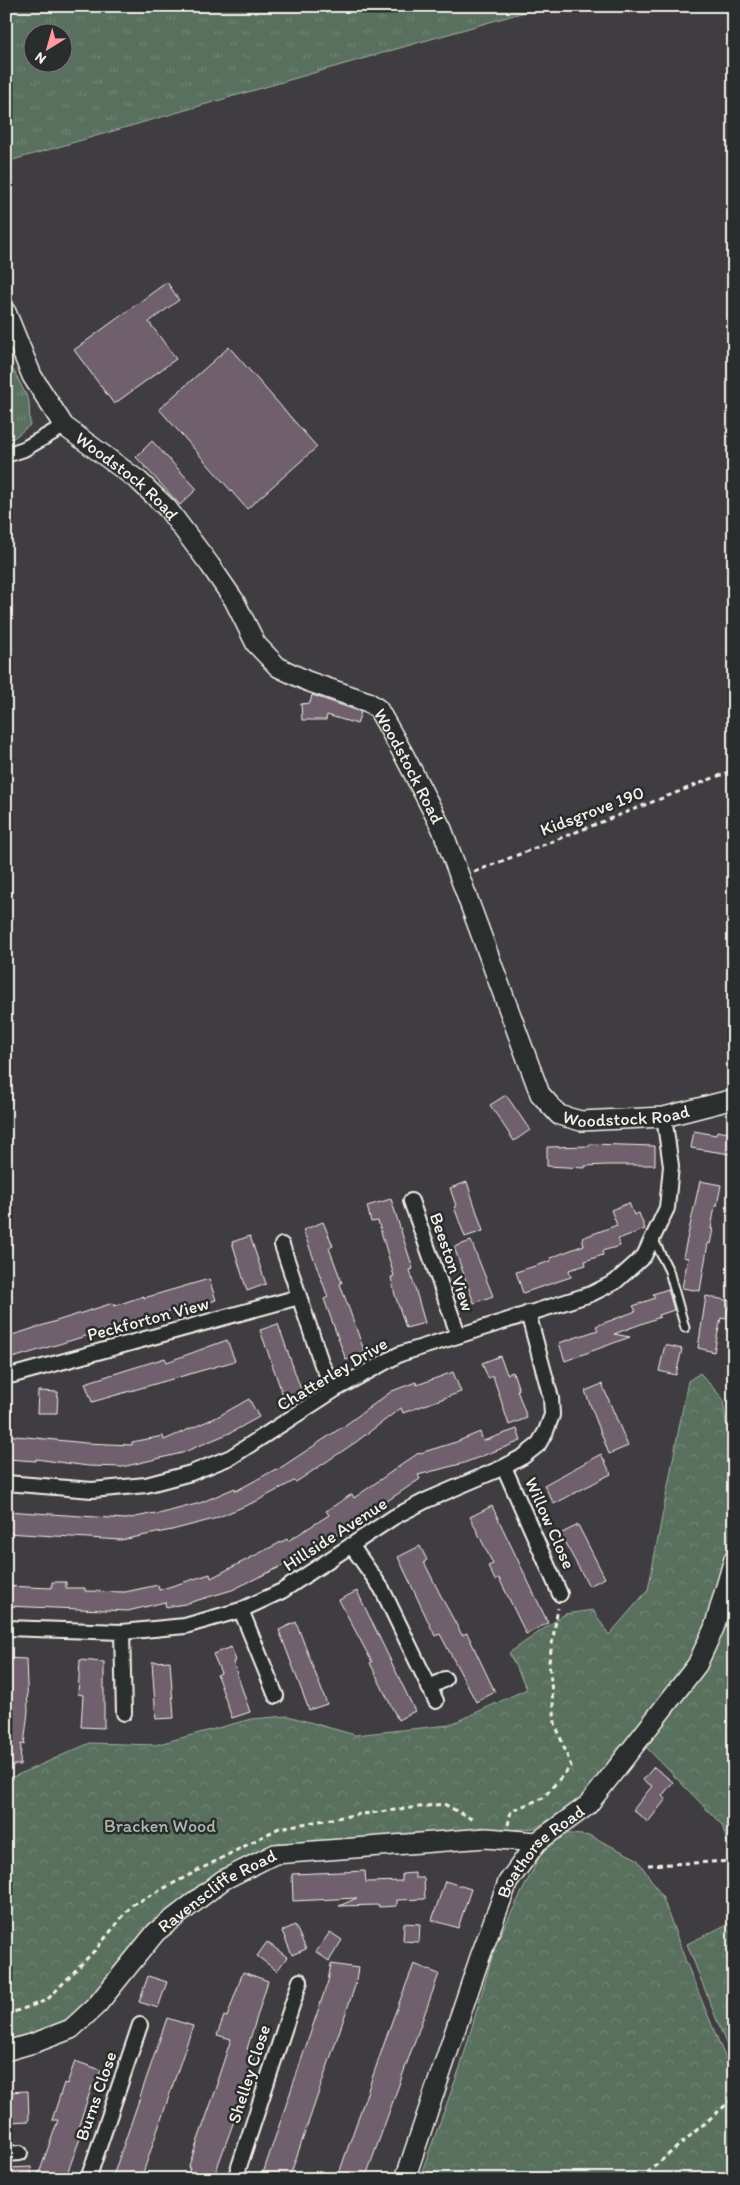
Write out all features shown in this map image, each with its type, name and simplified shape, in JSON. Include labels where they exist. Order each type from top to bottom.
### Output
[{"type":"street","name":"Woodstock Road","points":[[6,312],[32,376],[64,426],[139,481],[166,508],[210,565],[234,600],[256,644],[278,667],[307,681],[368,702],[378,709],[442,829],[540,1094],[559,1115],[580,1121],[664,1118],[734,1099]]},
{"type":"street","points":[[6,455],[24,449],[64,426]]},
{"type":"street","name":"Chatterley Drive","points":[[6,1483],[92,1490],[146,1485],[191,1473],[231,1457],[336,1389],[400,1354],[458,1334],[591,1294],[615,1282],[644,1256],[667,1208],[671,1166],[664,1118]]},
{"type":"street","name":"Beeston View","points":[[412,1201],[458,1334]]},
{"type":"street","points":[[282,1245],[322,1365],[336,1389]]},
{"type":"street","name":"Peckforton View","points":[[6,1377],[299,1297]]},
{"type":"street","name":"Hillside Avenue","points":[[6,1628],[122,1632],[185,1626],[241,1610],[282,1591],[394,1517],[426,1500],[504,1467],[524,1456],[538,1445],[552,1415],[551,1398],[528,1313]]},
{"type":"street","name":"Willow Close","points":[[504,1467],[560,1594]]},
{"type":"street","points":[[351,1545],[382,1589],[436,1702]]},
{"type":"street","name":"Boathorse Road","points":[[405,2179],[480,1957],[508,1882],[537,1842],[588,1805],[697,1665],[714,1628],[734,1559]]},
{"type":"street","points":[[241,1610],[276,1696]]},
{"type":"street","points":[[122,1632],[124,1713]]},
{"type":"street","points":[[429,1688],[445,1679]]},
{"type":"street","name":"Ravenscliffe Road","points":[[6,2051],[71,2029],[97,2005],[156,1932],[223,1880],[275,1854],[486,1838],[537,1842]]},
{"type":"street","name":"Shelley Close","points":[[235,2179],[300,1981]]},
{"type":"street","name":"Burns Close","points":[[91,2179],[90,2172],[140,2025]]},
{"type":"lane","points":[[653,1238],[669,1271],[685,1328]]},
{"type":"path","name":"Kidsgrove 190","points":[[460,877],[734,770]]},
{"type":"path","points":[[507,1840],[511,1811],[542,1798],[571,1766],[555,1723],[549,1662],[560,1594]]},
{"type":"path","points":[[648,1865],[734,1861]]},
{"type":"path","points":[[640,2179],[734,2098]]},
{"type":"green space","points":[[6,6],[545,6],[6,162]]},
{"type":"green space","points":[[6,355],[29,401],[30,425],[6,444]]},
{"type":"green space","name":"Bracken Wood","points":[[700,1373],[723,1399],[726,1423],[734,1426],[734,1535],[701,1643],[684,1670],[580,1801],[535,1828],[272,1848],[223,1880],[66,2025],[6,2050],[6,1777],[13,1777],[90,1743],[155,1745],[251,1719],[288,1716],[355,1735],[449,1725],[527,1689],[509,1653],[565,1614],[593,1610],[609,1635],[648,1590],[688,1381]]},
{"type":"green space","points":[[734,1588],[734,1864],[722,1825],[644,1745]]},
{"type":"green space","points":[[552,1832],[591,1836],[637,1859],[662,1896],[686,1962],[734,2079],[734,2179],[419,2179],[461,2065],[496,1943]]},
{"type":"green space","points":[[734,1921],[734,2064],[687,1944]]},
{"type":"building","points":[[167,282],[179,300],[149,322],[176,359],[114,404],[74,350]]},
{"type":"building","points":[[229,347],[317,447],[247,509],[159,409]]},
{"type":"building","points":[[152,441],[197,489],[180,505],[136,457]]},
{"type":"building","points":[[312,695],[361,712],[357,724],[327,715],[326,720],[302,720],[301,704],[310,703]]},
{"type":"building","points":[[506,1095],[530,1130],[514,1141],[490,1105]]},
{"type":"building","points":[[694,1131],[716,1135],[717,1131],[734,1134],[730,1154],[691,1148]]},
{"type":"building","points":[[590,1144],[655,1146],[655,1165],[607,1165],[585,1166],[585,1168],[547,1166],[547,1147],[590,1146]]},
{"type":"building","points":[[700,1181],[721,1185],[717,1206],[715,1206],[711,1229],[713,1229],[710,1244],[708,1243],[700,1291],[682,1288],[688,1258],[683,1257]]},
{"type":"building","points":[[467,1182],[483,1231],[465,1237],[454,1207],[456,1206],[450,1188]]},
{"type":"building","points":[[391,1199],[413,1269],[410,1270],[425,1323],[406,1328],[395,1295],[391,1277],[394,1276],[378,1221],[371,1222],[367,1206]]},
{"type":"building","points":[[629,1203],[634,1215],[639,1213],[645,1229],[618,1239],[620,1246],[602,1251],[603,1255],[585,1261],[586,1265],[569,1270],[571,1277],[523,1293],[516,1272],[551,1261],[550,1258],[584,1245],[582,1238],[617,1225],[611,1210]]},
{"type":"building","points":[[323,1222],[333,1246],[329,1248],[342,1283],[340,1284],[365,1353],[346,1360],[324,1299],[328,1297],[303,1230]]},
{"type":"building","points":[[250,1236],[266,1284],[247,1291],[232,1242]]},
{"type":"building","points":[[471,1241],[493,1296],[474,1303],[454,1247]]},
{"type":"building","points":[[209,1279],[216,1300],[194,1307],[193,1305],[159,1314],[6,1360],[6,1337],[113,1303],[114,1306]]},
{"type":"building","points":[[668,1289],[674,1310],[614,1334],[630,1337],[565,1361],[559,1343],[598,1330],[596,1326],[636,1311],[633,1306],[655,1298],[653,1294]]},
{"type":"building","points":[[706,1296],[730,1301],[726,1319],[721,1318],[714,1352],[698,1348]]},
{"type":"building","points":[[278,1324],[304,1398],[286,1404],[260,1330]]},
{"type":"building","points":[[227,1340],[235,1361],[92,1402],[85,1383],[165,1358],[167,1362]]},
{"type":"building","points":[[665,1345],[682,1349],[676,1375],[659,1371]]},
{"type":"building","points":[[500,1356],[507,1374],[513,1372],[527,1418],[509,1425],[493,1376],[488,1378],[482,1363]]},
{"type":"building","points":[[453,1372],[461,1392],[403,1413],[401,1408],[356,1442],[296,1482],[294,1481],[257,1501],[214,1519],[121,1540],[6,1533],[6,1511],[126,1519],[155,1513],[155,1515],[200,1503],[235,1488],[236,1491],[277,1470],[344,1426],[392,1391],[416,1382],[417,1385]]},
{"type":"building","points":[[602,1384],[628,1446],[609,1454],[585,1391]]},
{"type":"building","points":[[38,1391],[58,1392],[57,1413],[37,1413]]},
{"type":"building","points":[[249,1399],[259,1417],[232,1432],[182,1453],[122,1467],[88,1466],[36,1459],[36,1461],[6,1459],[6,1435],[86,1443],[132,1445],[132,1442],[163,1436],[164,1440],[217,1417]]},
{"type":"building","points":[[517,1429],[521,1441],[464,1463],[418,1475],[420,1479],[311,1552],[232,1590],[185,1604],[166,1607],[165,1602],[128,1611],[6,1606],[6,1586],[52,1588],[52,1582],[66,1582],[66,1588],[85,1588],[85,1591],[125,1592],[158,1585],[159,1590],[210,1574],[211,1578],[287,1539],[288,1541],[329,1515],[326,1511],[352,1494],[354,1498],[417,1454],[456,1442],[480,1432],[483,1441]]},
{"type":"building","points":[[601,1454],[611,1474],[554,1504],[544,1485]]},
{"type":"building","points":[[492,1506],[548,1623],[526,1634],[499,1578],[495,1580],[488,1566],[493,1564],[470,1517]]},
{"type":"building","points":[[578,1525],[605,1578],[589,1586],[560,1534]]},
{"type":"building","points":[[420,1546],[427,1560],[424,1562],[443,1600],[462,1635],[467,1633],[495,1692],[476,1702],[440,1634],[435,1636],[398,1557]]},
{"type":"building","points":[[357,1591],[415,1711],[398,1720],[370,1663],[372,1662],[339,1600]]},
{"type":"building","points":[[296,1622],[327,1704],[309,1710],[279,1630]]},
{"type":"building","points":[[231,1647],[236,1661],[233,1662],[250,1712],[232,1718],[217,1675],[221,1673],[213,1654]]},
{"type":"building","points":[[6,1658],[26,1659],[28,1711],[24,1745],[21,1744],[20,1765],[6,1765]]},
{"type":"building","points":[[80,1660],[104,1662],[104,1728],[81,1727],[83,1695],[78,1694]]},
{"type":"building","points":[[170,1661],[174,1718],[156,1719],[152,1662]]},
{"type":"building","points":[[654,1767],[673,1782],[662,1796],[666,1799],[648,1822],[633,1810],[652,1786],[643,1780]]},
{"type":"building","points":[[365,1871],[366,1882],[402,1881],[402,1874],[415,1873],[415,1878],[424,1878],[425,1899],[397,1900],[397,1906],[379,1907],[379,1905],[339,1906],[357,1898],[293,1901],[292,1874]]},
{"type":"building","points":[[445,1881],[471,1889],[458,1928],[432,1920]]},
{"type":"building","points":[[404,1923],[420,1924],[419,1942],[403,1941]]},
{"type":"building","points":[[295,1925],[306,1949],[292,1955],[282,1931]]},
{"type":"building","points":[[330,1932],[342,1940],[329,1961],[316,1952]]},
{"type":"building","points":[[267,1942],[287,1957],[277,1971],[257,1956]]},
{"type":"building","points":[[331,1964],[358,1968],[355,1986],[289,2179],[261,2179],[328,1981]]},
{"type":"building","points":[[414,1964],[439,1974],[365,2179],[337,2179],[392,2021]]},
{"type":"building","points":[[243,1972],[268,1981],[247,2049],[256,2052],[213,2179],[186,2179],[231,2039],[217,2035],[224,2016],[227,2017]]},
{"type":"building","points":[[148,1976],[167,1982],[158,2008],[139,2002]]},
{"type":"building","points":[[167,2018],[193,2026],[141,2179],[112,2179]]},
{"type":"building","points":[[75,2061],[101,2070],[95,2087],[92,2086],[76,2134],[81,2136],[65,2179],[37,2179],[58,2120],[52,2120],[64,2083],[67,2084]]},
{"type":"building","points":[[28,2091],[29,2121],[10,2122],[8,2092]]},
{"type":"building","points":[[31,2167],[32,2179],[6,2179],[6,2168]]}]
